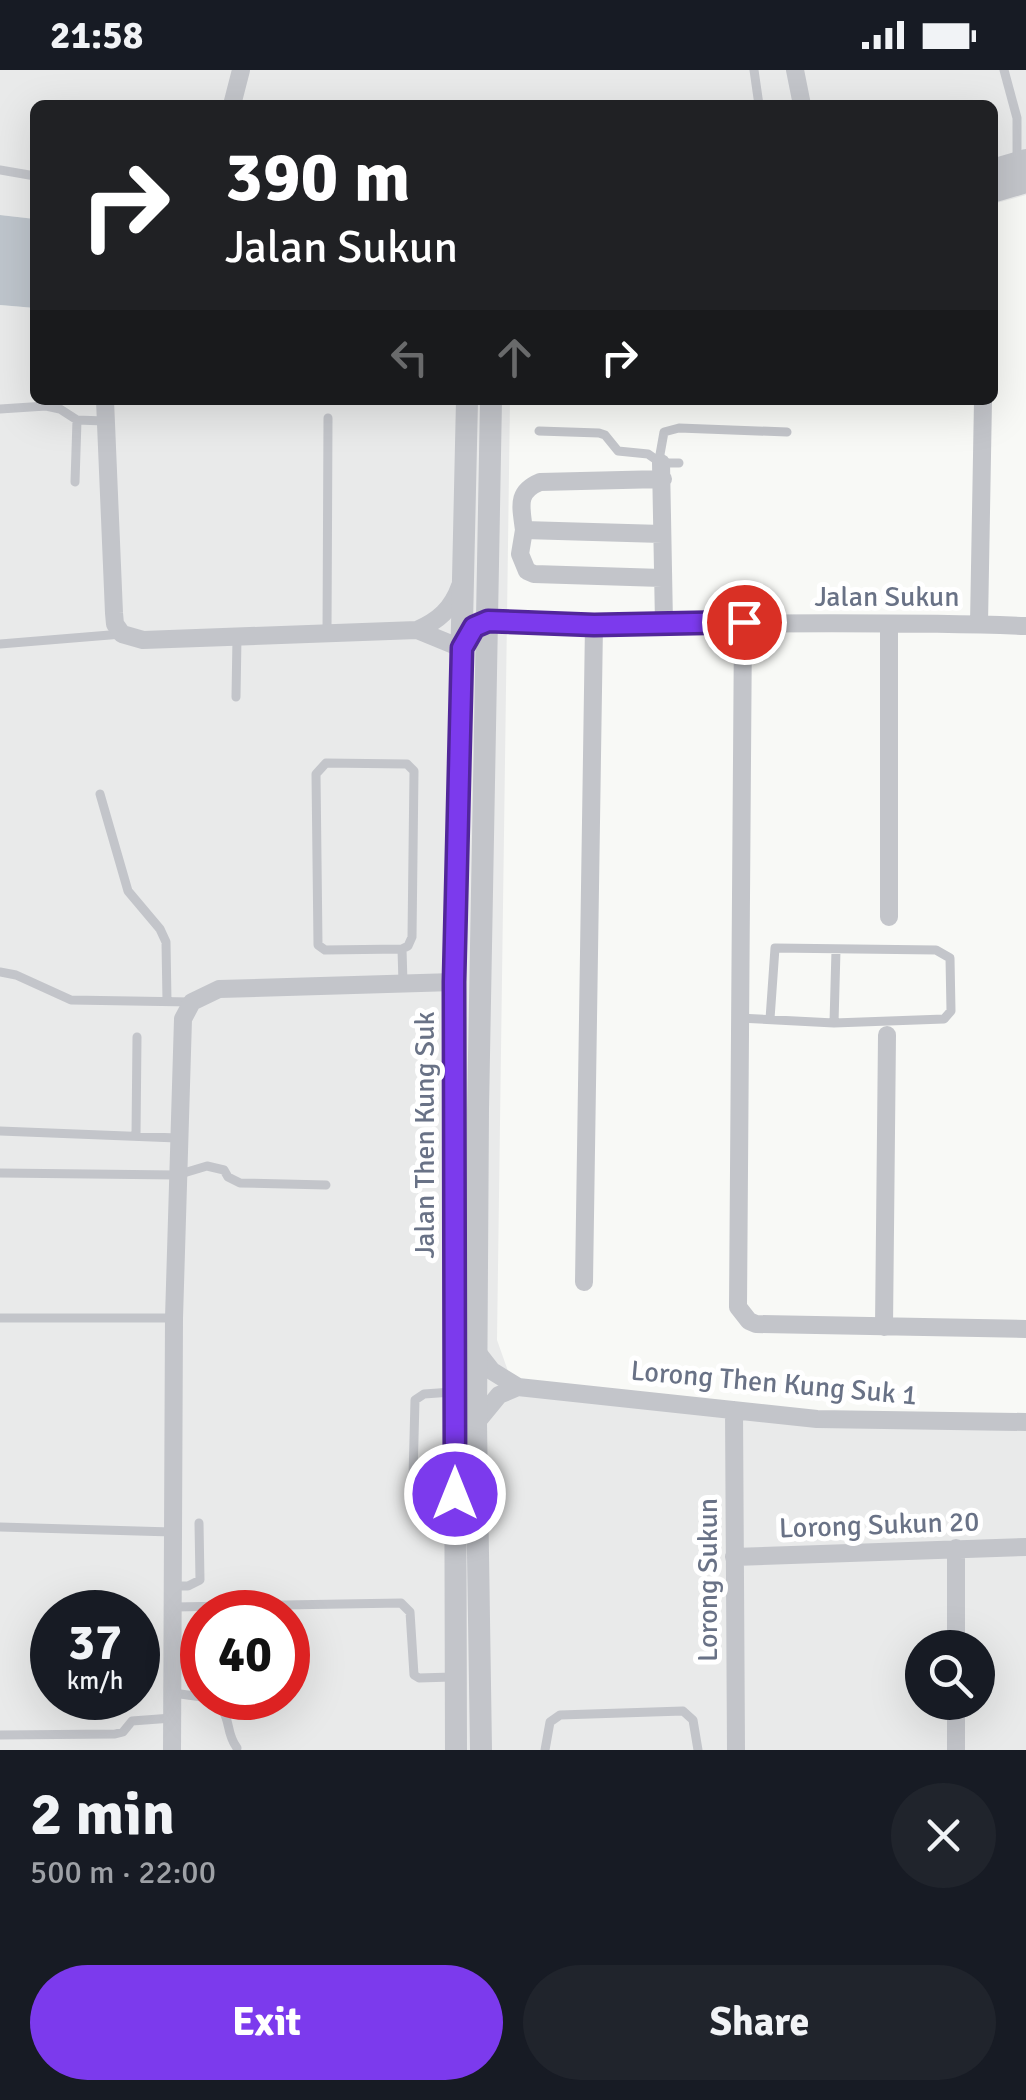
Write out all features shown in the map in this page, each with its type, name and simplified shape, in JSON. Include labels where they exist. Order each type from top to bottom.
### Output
[{"type":"street","points":[[233,100],[240,70]]},
{"type":"street","points":[[795,70],[801,100]]},
{"type":"street","points":[[998,170],[1023,168]]},
{"type":"street","points":[[998,187],[1023,168]]},
{"type":"street","points":[[105,405],[114,612],[115,624],[122,634],[143,640],[416,630],[447,611],[464,574]]},
{"type":"street","name":"Jalan Then Kung Suk","points":[[456,1750],[454,982],[468,405]]},
{"type":"street","name":"Jalan Then Kung Suk","points":[[481,1750],[476,1422],[479,1015],[491,405]]},
{"type":"street","points":[[979,624],[982,405]]},
{"type":"street","points":[[662,578],[534,574],[527,570],[520,554],[526,488],[540,482],[665,466],[664,623]]},
{"type":"street","points":[[524,530],[662,534]]},
{"type":"street","points":[[416,630],[456,646],[462,653],[474,627],[488,621]]},
{"type":"street","name":"Jalan Sukun","points":[[488,621],[594,625],[744,622],[1026,626]]},
{"type":"street","points":[[744,622],[738,1307],[756,1324],[1026,1329]]},
{"type":"street","points":[[889,917],[890,624]]},
{"type":"street","points":[[584,1282],[594,625]]},
{"type":"street","points":[[454,982],[481,937]]},
{"type":"street","points":[[172,1750],[180,1030],[192,1002],[219,989],[454,982],[467,990],[479,1015]]},
{"type":"street","points":[[884,1328],[888,1035]]},
{"type":"street","points":[[478,1353],[492,1371],[518,1387]]},
{"type":"street","points":[[476,1422],[499,1396],[518,1387]]},
{"type":"street","name":"Lorong Then Kung Suk 1","points":[[518,1387],[817,1419],[1026,1422]]},
{"type":"street","name":"Lorong Sukun","points":[[734,1410],[736,1750]]},
{"type":"street","name":"Lorong Sukun 20","points":[[734,1557],[1026,1547]]},
{"type":"street","points":[[956,1548],[956,1630]]},
{"type":"street","points":[[956,1720],[956,1750]]},
{"type":"lane","points":[[754,70],[758,100]]},
{"type":"lane","points":[[1004,70],[1021,117],[1023,168]]},
{"type":"lane","points":[[0,170],[30,175]]},
{"type":"lane","points":[[0,409],[46,406],[60,409],[77,420],[104,422]]},
{"type":"lane","points":[[328,418],[328,633]]},
{"type":"lane","points":[[74,482],[77,420]]},
{"type":"lane","points":[[665,466],[664,432],[679,428],[787,432]]},
{"type":"lane","points":[[539,431],[599,433],[618,451],[648,454],[665,466]]},
{"type":"lane","points":[[0,644],[122,634]]},
{"type":"lane","points":[[236,697],[237,636]]},
{"type":"lane","points":[[326,763],[406,764],[414,771],[412,937],[402,950],[325,950],[318,945],[316,774],[326,763]]},
{"type":"lane","points":[[100,794],[128,891],[166,942],[167,1001]]},
{"type":"lane","points":[[739,1018],[834,1023],[941,1020],[951,1011],[950,958],[944,952],[774,948],[770,1019]]},
{"type":"lane","points":[[402,950],[403,983]]},
{"type":"lane","points":[[834,1023],[836,950]]},
{"type":"lane","points":[[0,972],[16,974],[72,1000],[192,1002]]},
{"type":"lane","points":[[136,1134],[137,1037]]},
{"type":"lane","points":[[0,1131],[178,1138]]},
{"type":"lane","points":[[0,1173],[177,1175],[207,1166],[224,1170],[228,1178],[240,1184],[326,1186]]},
{"type":"lane","points":[[0,1318],[174,1318]]},
{"type":"lane","points":[[455,1392],[424,1394],[415,1400],[413,1477],[417,1488],[425,1492],[455,1494]]},
{"type":"lane","points":[[175,1586],[188,1586],[200,1580],[199,1523]]},
{"type":"lane","points":[[0,1527],[174,1532]]},
{"type":"lane","points":[[310,1606],[401,1604],[410,1612],[414,1675],[424,1679],[456,1677]]},
{"type":"lane","points":[[175,1607],[180,1607]]},
{"type":"lane","points":[[173,1693],[180,1694]]},
{"type":"lane","points":[[545,1750],[550,1722],[560,1715],[684,1711],[693,1720],[698,1750]]},
{"type":"lane","points":[[0,1735],[115,1734],[123,1732],[132,1721],[172,1718]]},
{"type":"lane","points":[[229,1720],[232,1743],[237,1748]]},
{"type":"shaded area","points":[[0,70],[1026,70],[1026,195],[998,203],[998,100],[30,100],[30,218],[0,215]]},
{"type":"shaded area","points":[[0,215],[30,218],[30,308],[0,305]]},
{"type":"shaded area","points":[[0,305],[30,308],[30,405],[510,405],[497,1340],[515,1391],[1026,1425],[1026,1750],[0,1750]]},
{"type":"route","points":[[455,1494],[454,982],[462,648],[474,627],[488,621],[594,625],[744,622]]}]
